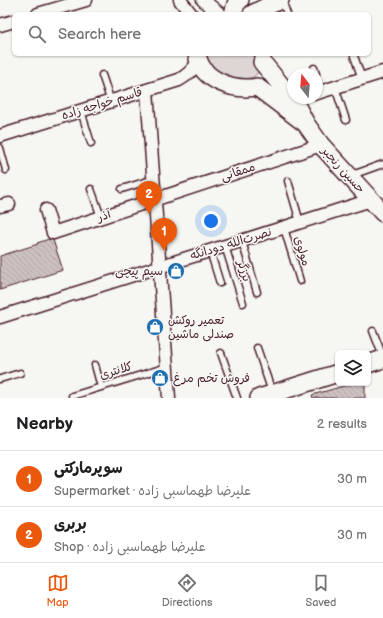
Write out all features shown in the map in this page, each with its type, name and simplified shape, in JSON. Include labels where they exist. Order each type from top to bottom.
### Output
[{"type":"street","points":[[52,12],[66,10],[86,0]]},
{"type":"street","points":[[180,0],[189,12]]},
{"type":"street","points":[[203,0],[218,12]]},
{"type":"street","points":[[234,12],[236,4],[240,0]]},
{"type":"street","points":[[256,12],[281,0]]},
{"type":"street","points":[[0,25],[12,22]]},
{"type":"street","points":[[198,58],[205,72],[212,78],[226,85],[239,88],[257,87],[261,78],[260,58]]},
{"type":"street","name":"قاسم خواجه زاده","points":[[0,136],[111,102],[187,76],[193,70],[198,58]]},
{"type":"street","name":"حسین رنجبر","points":[[260,58],[287,87]]},
{"type":"street","points":[[323,89],[335,88],[383,72]]},
{"type":"street","name":"حسین رنجبر","points":[[257,87],[306,124],[321,145],[383,213]]},
{"type":"street","points":[[147,90],[169,398]]},
{"type":"street","name":"حسین رنجبر","points":[[300,104],[306,124]]},
{"type":"street","name":"ممقانی","points":[[155,198],[321,145]]},
{"type":"street","name":"آذر","points":[[46,210],[53,233],[155,198]]},
{"type":"street","name":"نصرت‌الله دودانگه","points":[[0,317],[370,200]]},
{"type":"street","points":[[371,363],[383,358]]},
{"type":"street","points":[[266,396],[335,374]]},
{"type":"lane","points":[[281,0],[286,12]]},
{"type":"lane","points":[[354,56],[362,79]]},
{"type":"lane","points":[[102,75],[111,102]]},
{"type":"lane","points":[[335,88],[346,120]]},
{"type":"lane","points":[[81,111],[91,143]]},
{"type":"lane","points":[[0,148],[6,170]]},
{"type":"lane","points":[[348,176],[383,164]]},
{"type":"lane","points":[[122,189],[154,179]]},
{"type":"lane","points":[[288,181],[300,222]]},
{"type":"lane","points":[[91,188],[101,217]]},
{"type":"lane","name":"مولوی","points":[[284,228],[300,280]]},
{"type":"lane","points":[[242,241],[257,292]]},
{"type":"lane","name":"برزگر","points":[[225,246],[243,303]]},
{"type":"lane","points":[[210,251],[220,283]]},
{"type":"lane","points":[[373,331],[383,358]]},
{"type":"lane","points":[[257,348],[266,396]]},
{"type":"lane","points":[[221,354],[237,398]]},
{"type":"lane","points":[[95,365],[101,387]]},
{"type":"lane","name":"کلانتری","points":[[72,396],[167,367]]},
{"type":"lane","points":[[0,379],[20,373]]},
{"type":"shaded area","points":[[203,56],[254,56],[257,62],[258,72],[251,78],[239,79],[220,75]]},
{"type":"building","points":[[49,239],[53,240],[63,270],[0,290],[0,256]]},
{"type":"building","points":[[344,386],[365,386],[365,398],[313,398],[312,395]]},
{"type":"place","name":"بربری","points":[[149,214]]},
{"type":"place","name":"سوپرمارکتی","points":[[164,251]]},
{"type":"place","name":"سیم پیچی","points":[[176,271]]},
{"type":"place","name":"تعمیر روکش صندلی ماشین","points":[[155,327]]},
{"type":"place","name":"فروش تخم مرغ","points":[[160,378]]}]
